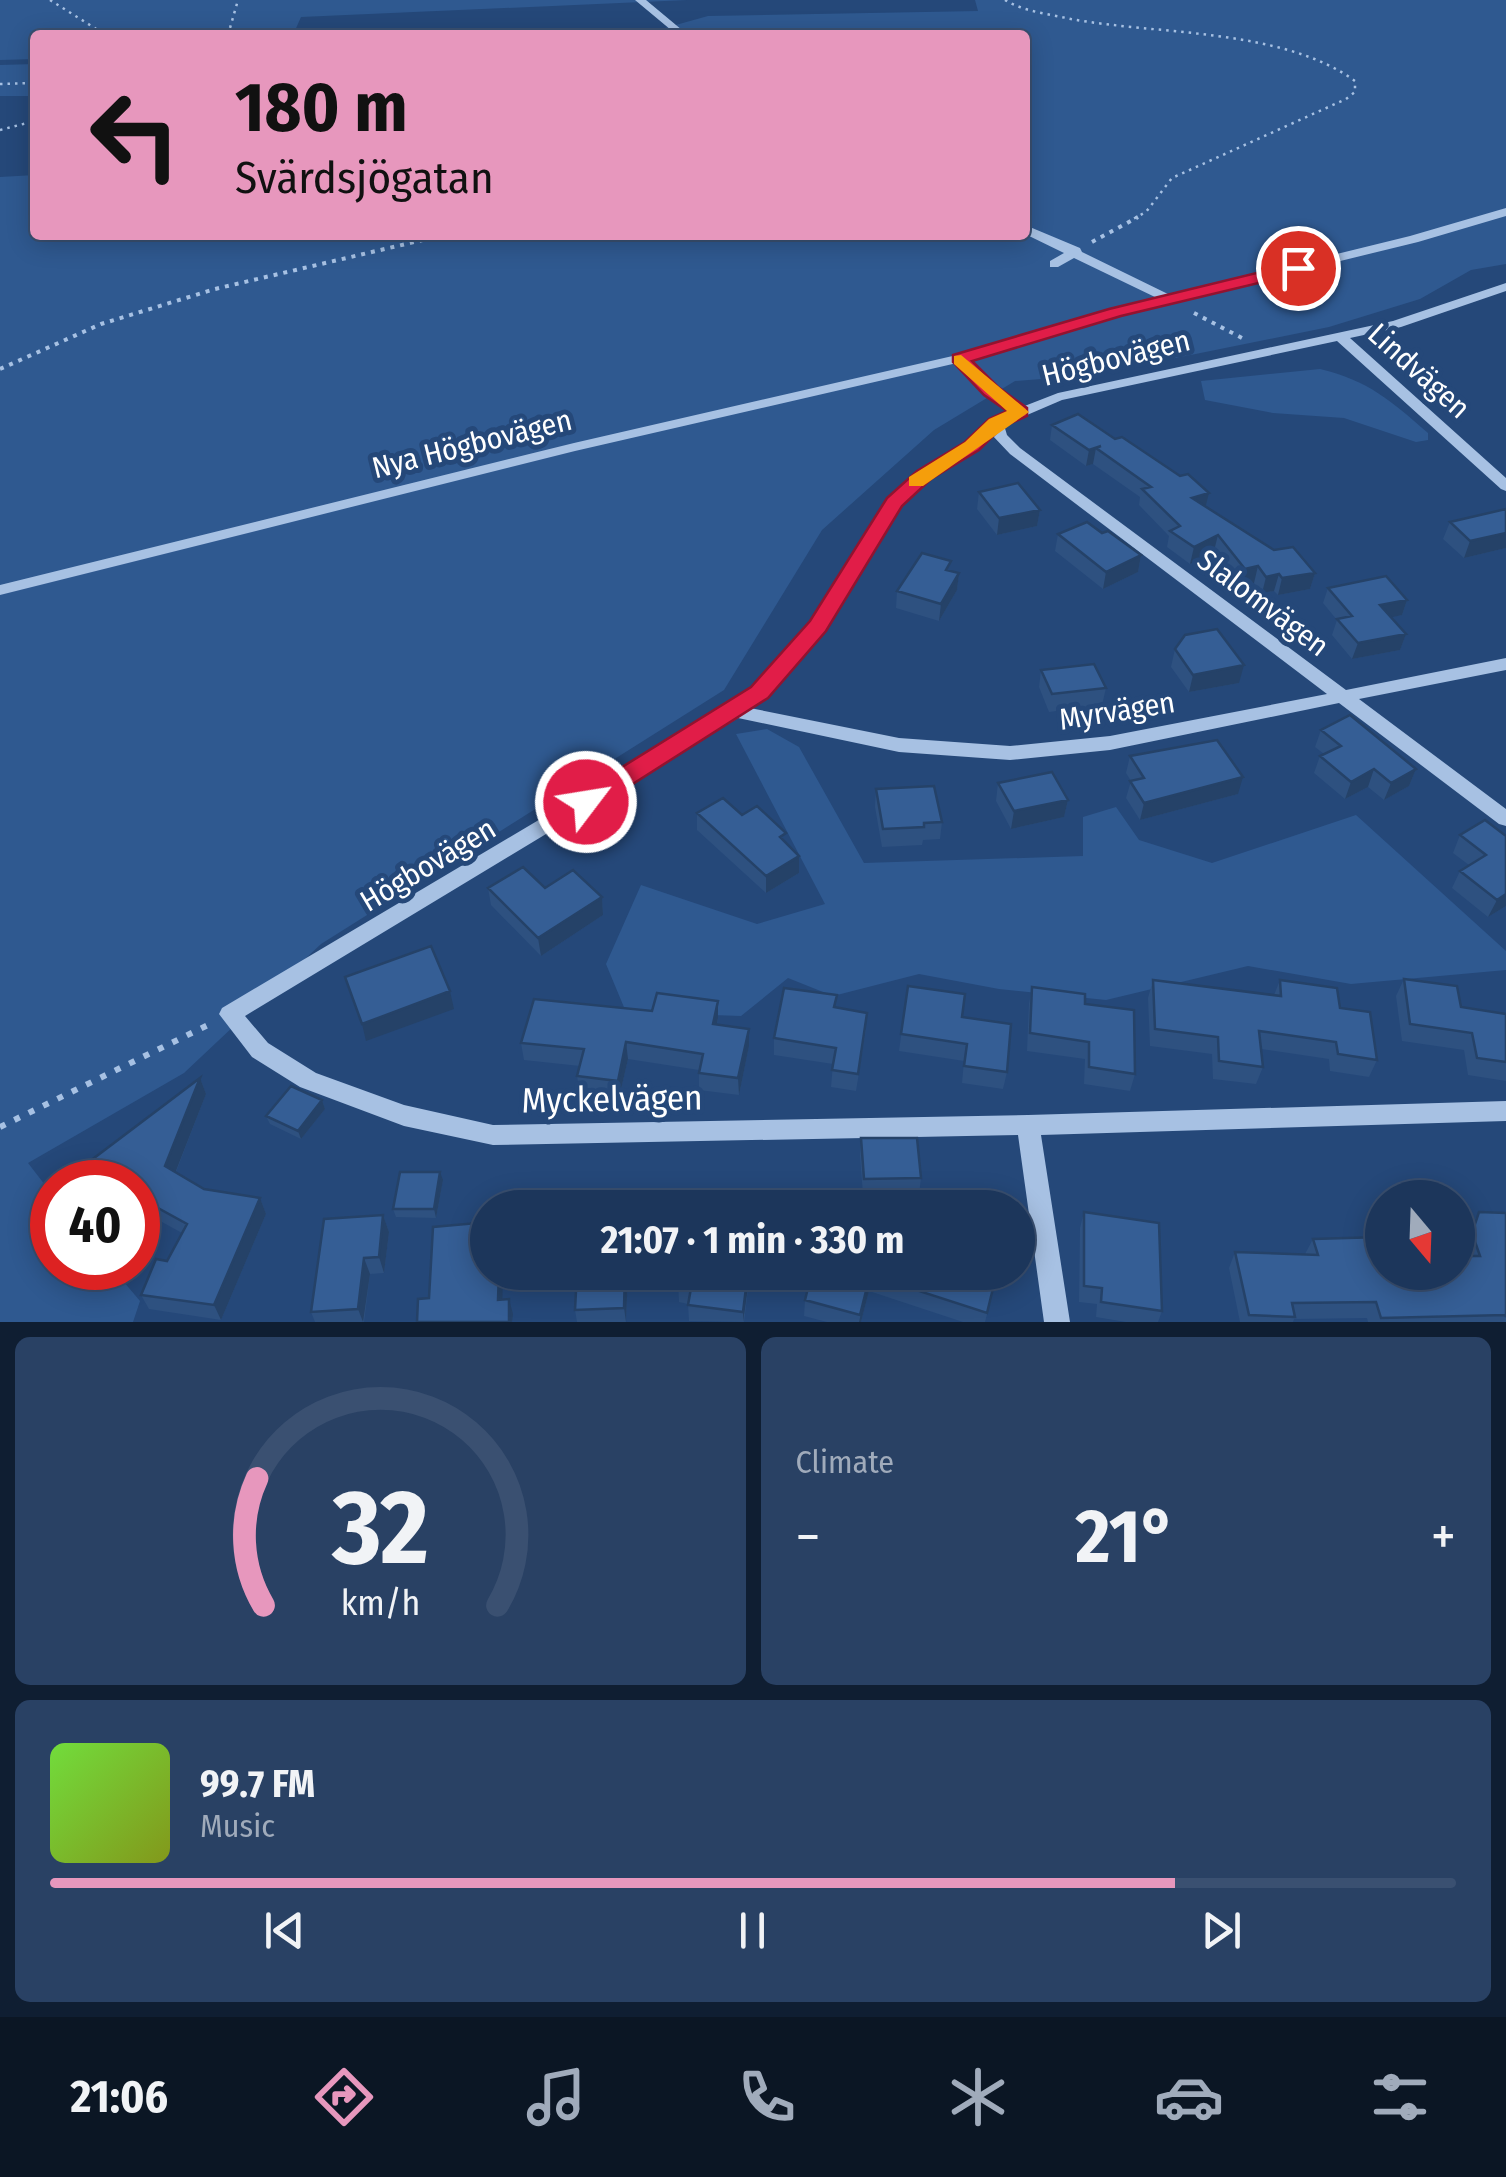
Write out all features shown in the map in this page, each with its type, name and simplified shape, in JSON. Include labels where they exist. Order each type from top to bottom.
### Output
[{"type":"street","points":[[640,0],[677,30]]},
{"type":"street","name":"Nya Högbovägen","points":[[0,590],[610,438],[960,358],[1506,212]]},
{"type":"street","points":[[1030,231],[1170,299]]},
{"type":"street","points":[[1054,264],[1076,251]]},
{"type":"street","name":"Högbovägen","points":[[230,1014],[735,711],[776,676],[818,626],[894,503],[924,475],[972,446],[996,423],[1103,386],[1430,315],[1506,287]]},
{"type":"street","name":"Lindvägen","points":[[1340,336],[1506,486]]},
{"type":"street","points":[[960,358],[991,391],[1020,412]]},
{"type":"street","name":"Slalomvägen","points":[[996,423],[1000,436],[1015,451],[1506,819]]},
{"type":"street","name":"Myrvägen","points":[[735,711],[899,745],[1010,753],[1110,743],[1506,664]]},
{"type":"street","name":"Myckelvägen","points":[[230,1014],[260,1050],[317,1083],[422,1120],[493,1135],[1028,1126],[1506,1110]]},
{"type":"street","points":[[1028,1126],[1057,1322]]},
{"type":"path","points":[[50,0],[98,30]]},
{"type":"path","points":[[229,30],[238,0]]},
{"type":"path","points":[[1005,0],[1023,8],[1086,22],[1263,43],[1343,71],[1354,81],[1356,92],[1346,99],[1172,178],[1146,212],[1076,251]]},
{"type":"path","points":[[0,84],[30,83]]},
{"type":"path","points":[[0,130],[30,122]]},
{"type":"path","points":[[0,369],[101,324],[215,289],[423,240]]},
{"type":"path","points":[[1170,299],[1268,351]]},
{"type":"path","points":[[0,1128],[230,1014]]},
{"type":"shaded area","points":[[0,0],[687,0],[301,17],[295,30],[30,30],[30,59],[0,60]]},
{"type":"shaded area","points":[[975,0],[1506,0],[1506,264],[1471,270],[1420,299],[1329,327],[1092,375],[1015,381],[934,430],[822,530],[724,690],[321,944],[184,1073],[30,1160],[30,1290],[131,1290],[140,1301],[133,1322],[0,1322],[0,177],[30,175],[30,240],[1030,240],[1030,30],[658,30],[708,16],[978,11]]},
{"type":"shaded area","points":[[30,64],[30,96],[0,96],[0,65]]},
{"type":"shaded area","points":[[1320,369],[1378,393],[1428,433],[1428,440],[1416,442],[1344,418],[1273,413],[1205,400],[1201,381]]},
{"type":"shaded area","points":[[767,729],[799,747],[864,863],[1083,856],[1083,817],[1116,807],[1139,840],[1212,863],[1356,815],[1506,951],[1506,970],[1351,984],[1248,966],[1106,1000],[999,989],[919,974],[833,996],[788,978],[741,1016],[626,1012],[606,964],[641,885],[757,924],[825,904],[736,734]]},
{"type":"building","points":[[1078,414],[1115,439],[1122,437],[1180,476],[1188,474],[1209,493],[1192,498],[1274,550],[1293,547],[1315,573],[1266,577],[1258,566],[1245,569],[1218,535],[1194,547],[1170,531],[1180,526],[1142,489],[1151,487],[1096,448],[1101,446],[1089,450],[1052,425]]},
{"type":"building","points":[[1018,483],[1040,510],[999,518],[979,492]]},
{"type":"building","points":[[1506,509],[1506,533],[1470,541],[1450,522]]},
{"type":"building","points":[[1087,522],[1102,533],[1108,531],[1141,555],[1106,572],[1058,534]]},
{"type":"building","points":[[922,553],[951,561],[946,570],[959,573],[941,604],[897,591]]},
{"type":"building","points":[[1386,576],[1407,600],[1380,605],[1406,634],[1358,643],[1337,619],[1352,616],[1328,588]]},
{"type":"building","points":[[1217,629],[1244,665],[1193,675],[1175,649],[1185,635]]},
{"type":"building","points":[[1094,664],[1106,688],[1052,694],[1041,670]]},
{"type":"building","points":[[1350,715],[1416,769],[1391,783],[1374,769],[1351,782],[1320,756],[1341,746],[1321,730]]},
{"type":"building","points":[[1217,740],[1243,777],[1144,803],[1130,781],[1144,778],[1130,756]]},
{"type":"building","points":[[1052,772],[1068,800],[1014,811],[998,783]]},
{"type":"building","points":[[934,786],[942,822],[883,829],[876,789]]},
{"type":"building","points":[[723,798],[742,815],[757,806],[786,833],[780,837],[799,856],[766,876],[697,813]]},
{"type":"building","points":[[1485,820],[1506,836],[1506,894],[1497,900],[1460,871],[1486,855],[1460,835]]},
{"type":"building","points":[[523,867],[545,888],[573,870],[602,897],[538,938],[488,888]]},
{"type":"building","points":[[431,946],[450,991],[362,1024],[345,977]]},
{"type":"building","points":[[1404,979],[1457,986],[1461,1007],[1506,1014],[1506,1062],[1477,1058],[1472,1033],[1410,1024]]},
{"type":"building","points":[[1153,980],[1281,996],[1280,980],[1337,988],[1340,1008],[1370,1012],[1377,1060],[1338,1054],[1336,1042],[1259,1031],[1263,1067],[1219,1061],[1218,1037],[1155,1029]]},
{"type":"building","points":[[908,986],[965,994],[962,1017],[1011,1024],[1007,1072],[964,1066],[967,1044],[901,1034]]},
{"type":"building","points":[[1032,987],[1085,994],[1085,1004],[1134,1010],[1135,1074],[1089,1067],[1089,1042],[1030,1033]]},
{"type":"building","points":[[784,988],[837,995],[834,1007],[867,1013],[858,1074],[832,1070],[836,1048],[774,1038]]},
{"type":"building","points":[[657,993],[718,1001],[713,1024],[749,1029],[738,1078],[699,1073],[703,1054],[626,1042],[618,1081],[577,1076],[584,1049],[521,1043],[534,999],[652,1011]]},
{"type":"building","points":[[200,1078],[165,1166],[204,1189],[260,1198],[214,1305],[141,1295],[143,1290],[160,1290],[160,1260],[167,1261],[187,1224],[160,1209],[160,1160],[91,1160]]},
{"type":"building","points":[[291,1086],[322,1100],[298,1131],[266,1116]]},
{"type":"building","points":[[861,1138],[917,1138],[921,1178],[864,1179]]},
{"type":"building","points":[[400,1172],[440,1172],[434,1209],[393,1209]]},
{"type":"building","points":[[1084,1212],[1159,1223],[1162,1311],[1101,1302],[1102,1288],[1084,1286]]},
{"type":"building","points":[[1479,1212],[1506,1213],[1506,1317],[1381,1318],[1376,1302],[1292,1303],[1295,1317],[1249,1315],[1235,1252],[1318,1255],[1313,1239],[1365,1237],[1365,1290],[1475,1290],[1475,1256],[1480,1256],[1475,1224]]},
{"type":"building","points":[[383,1215],[379,1257],[364,1258],[358,1309],[311,1312],[324,1219]]},
{"type":"building","points":[[470,1224],[470,1290],[498,1290],[498,1300],[509,1299],[509,1322],[417,1322],[418,1299],[429,1298],[433,1227]]},
{"type":"building","points":[[576,1290],[624,1290],[624,1308],[575,1310]]},
{"type":"building","points":[[691,1290],[746,1290],[743,1312],[688,1305]]},
{"type":"building","points":[[808,1290],[866,1290],[860,1315],[805,1300]]},
{"type":"building","points":[[916,1290],[993,1290],[987,1313]]},
{"type":"slow traffic","points":[[916,482],[972,446],[996,423],[1020,412],[991,391],[961,360]]},
{"type":"route","points":[[586,802],[760,692],[818,626],[870,536],[894,503],[924,475],[972,446],[996,423],[1020,412],[991,391],[960,358],[1116,312],[1298,268]]}]
